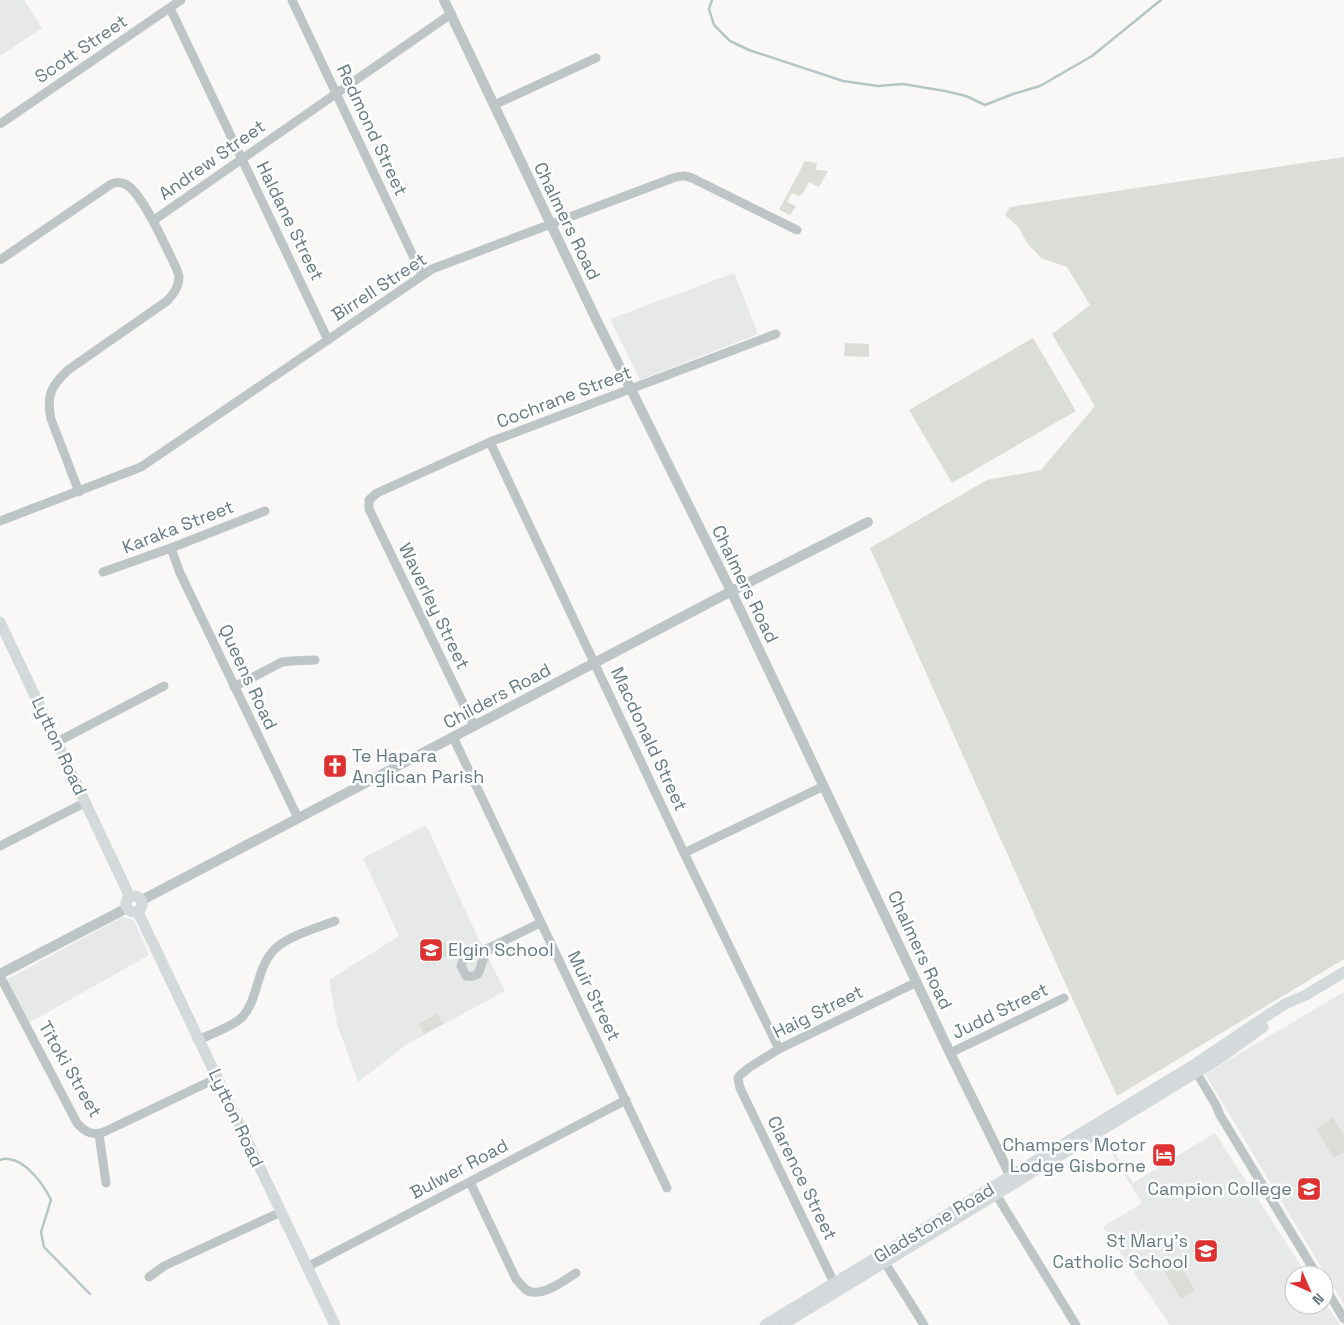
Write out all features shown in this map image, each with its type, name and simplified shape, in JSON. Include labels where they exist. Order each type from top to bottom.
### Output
[{"type":"main road","name":"Lytton Road","points":[[0,622],[334,1325]]},
{"type":"main road","name":"Gladstone Road","points":[[782,1325],[837,1287],[1194,1069],[1220,1058],[1290,1009],[1306,995],[1344,972]]},
{"type":"main road","name":"Gladstone Road","points":[[765,1325],[837,1287]]},
{"type":"street","name":"Scott Street","points":[[0,124],[181,0]]},
{"type":"street","name":"Redmond Street","points":[[292,0],[422,275]]},
{"type":"street","name":"Chalmers Road","points":[[444,0],[630,389],[732,592],[1012,1180]]},
{"type":"street","name":"Haldane Street","points":[[170,8],[328,340]]},
{"type":"street","name":"Andrew Street","points":[[0,260],[113,183],[119,182],[130,188],[154,220],[451,14]]},
{"type":"street","points":[[494,105],[596,58]]},
{"type":"street","name":"Birrell Street","points":[[0,521],[141,468],[422,275],[441,265],[673,178],[686,176],[797,230]]},
{"type":"street","points":[[79,492],[52,419],[49,397],[56,383],[68,370],[168,301],[176,290],[179,276],[154,220]]},
{"type":"street","name":"Cochrane Street","points":[[369,500],[377,493],[490,442],[776,334]]},
{"type":"street","name":"Macdonald Street","points":[[490,442],[779,1049]]},
{"type":"street","name":"Waverley Street","points":[[369,500],[370,509],[474,726]]},
{"type":"street","name":"Karaka Street","points":[[103,572],[171,548],[265,511]]},
{"type":"street","name":"Childers Road","points":[[0,975],[868,522]]},
{"type":"street","name":"Queens Road","points":[[171,548],[180,572],[234,687],[298,818]]},
{"type":"street","points":[[234,687],[282,662],[315,660]]},
{"type":"street","points":[[57,742],[164,686]]},
{"type":"street","name":"Muir Street","points":[[453,738],[667,1188]]},
{"type":"street","points":[[684,852],[824,786]]},
{"type":"street","points":[[0,846],[86,802]]},
{"type":"street","points":[[198,1040],[234,1023],[245,1014],[265,962],[277,947],[293,938],[335,921]]},
{"type":"street","points":[[491,947],[540,923]]},
{"type":"street","name":"Titoki Street","points":[[0,975],[77,1123],[91,1134],[99,1134],[217,1078]]},
{"type":"street","name":"Haig Street","points":[[738,1078],[750,1067],[779,1049],[917,982]]},
{"type":"street","name":"Judd Street","points":[[950,1053],[1064,998]]},
{"type":"street","points":[[1194,1069],[1311,1265]]},
{"type":"street","name":"Clarence Street","points":[[738,1078],[740,1088],[837,1287]]},
{"type":"street","name":"Bulwer Road","points":[[307,1266],[626,1100]]},
{"type":"street","points":[[99,1134],[106,1183]]},
{"type":"street","points":[[470,1182],[521,1286],[534,1293],[542,1292],[563,1282],[576,1273]]},
{"type":"street","points":[[994,1191],[1076,1325]]},
{"type":"street","points":[[149,1277],[164,1266],[281,1212]]},
{"type":"street","points":[[883,1259],[924,1325]]},
{"type":"street","points":[[1334,1302],[1344,1319]]},
{"type":"shaded area","points":[[0,0],[24,0],[42,28],[0,56]]},
{"type":"shaded area","points":[[1344,157],[1344,959],[1117,1096],[870,548],[987,480],[1041,470],[1095,406],[1052,334],[1090,305],[1067,267],[1041,258],[1027,243],[1019,228],[1005,215],[1010,207]]},
{"type":"shaded area","points":[[805,161],[817,163],[816,170],[828,171],[819,187],[809,182],[803,193],[799,196],[792,193],[787,202],[796,206],[790,215],[779,210]]},
{"type":"shaded area","points":[[734,273],[758,334],[640,380],[610,319]]},
{"type":"shaded area","points":[[1033,338],[1076,411],[952,483],[909,410]]},
{"type":"shaded area","points":[[845,343],[869,344],[869,357],[844,356]]},
{"type":"shaded area","name":"Elgin School","points":[[426,825],[479,940],[505,991],[406,1045],[358,1082],[337,1024],[329,980],[399,936],[363,858]]},
{"type":"shaded area","points":[[122,917],[134,920],[149,955],[29,1023],[6,980]]},
{"type":"shaded area","points":[[445,943],[451,954],[428,965],[423,953]]},
{"type":"shaded area","name":"Campion College","points":[[1344,992],[1344,1305],[1334,1288],[1334,1265],[1320,1265],[1205,1074]]},
{"type":"shaded area","points":[[437,1014],[443,1024],[424,1034],[419,1024]]},
{"type":"shaded area","points":[[1333,1118],[1344,1136],[1344,1152],[1334,1158],[1316,1129]]},
{"type":"shaded area","name":"St Mary's Catholic School","points":[[1215,1133],[1301,1265],[1284,1265],[1284,1315],[1333,1315],[1340,1325],[1170,1325],[1103,1227],[1142,1203],[1105,1143],[1108,1141],[1133,1183]]},
{"type":"shaded area","points":[[1178,1261],[1195,1290],[1181,1299],[1164,1270]]},
{"type":"waterway","points":[[712,0],[709,9],[714,25],[730,41],[749,50],[843,81],[878,86],[903,84],[945,91],[966,96],[985,105],[1040,86],[1092,56],[1161,0]]},
{"type":"waterway","points":[[0,1160],[15,1160],[28,1168],[44,1187],[51,1200],[41,1232],[44,1247],[90,1294]]},
{"type":"place","name":"Te Hapara Anglican Parish","points":[[335,766]]},
{"type":"place","name":"Elgin School","points":[[431,950]]},
{"type":"place","name":"Champers Motor Lodge Gisborne","points":[[1164,1155]]},
{"type":"place","name":"Campion College","points":[[1309,1189]]},
{"type":"place","name":"St Mary's Catholic School","points":[[1206,1251]]}]
